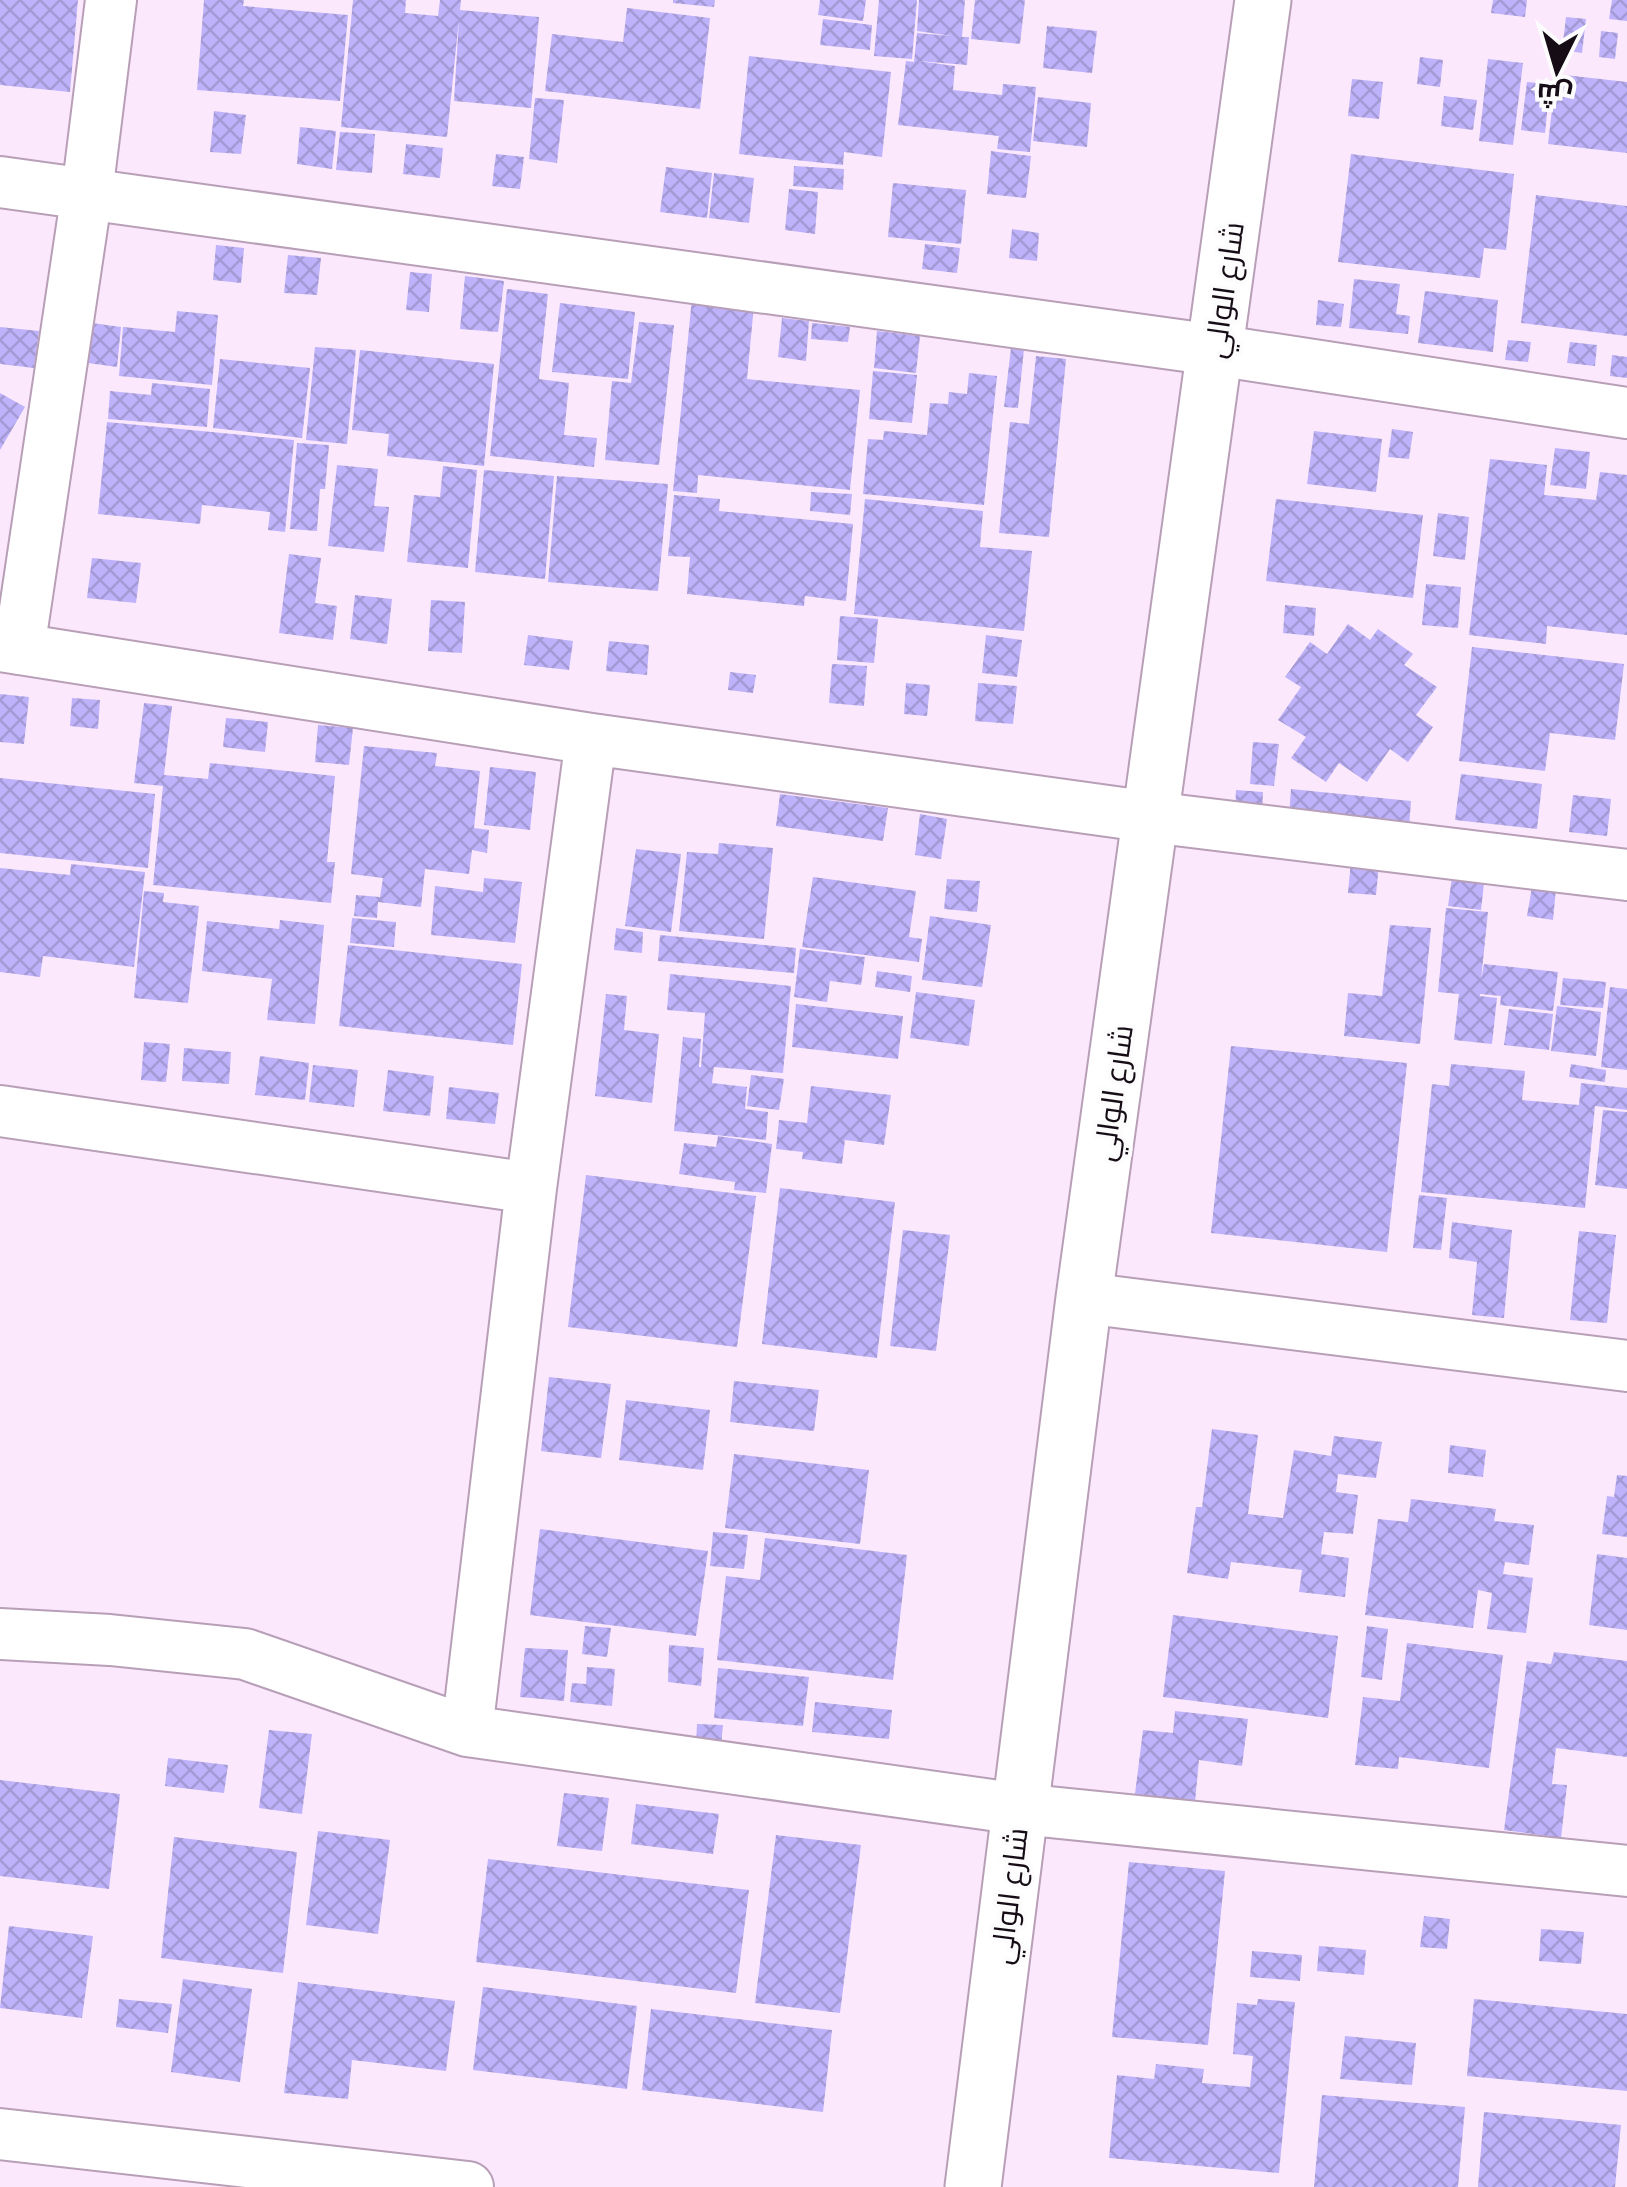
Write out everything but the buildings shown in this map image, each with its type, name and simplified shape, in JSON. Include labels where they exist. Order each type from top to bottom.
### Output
[{"type":"main road","name":"شارع الوالي","points":[[974,2187],[1084,1298],[1263,0]]},
{"type":"street","points":[[110,0],[87,193],[9,647],[591,739],[1150,817],[1627,875]]},
{"type":"street","points":[[0,182],[1216,350],[1627,412]]},
{"type":"street","points":[[467,1732],[531,1188],[591,739]]},
{"type":"street","points":[[0,1112],[531,1188]]},
{"type":"street","points":[[1084,1298],[1627,1366]]},
{"type":"street","points":[[0,1634],[110,1640],[244,1654],[467,1732],[1020,1809],[1627,1871]]},
{"type":"street","points":[[0,2134],[468,2187]]}]
